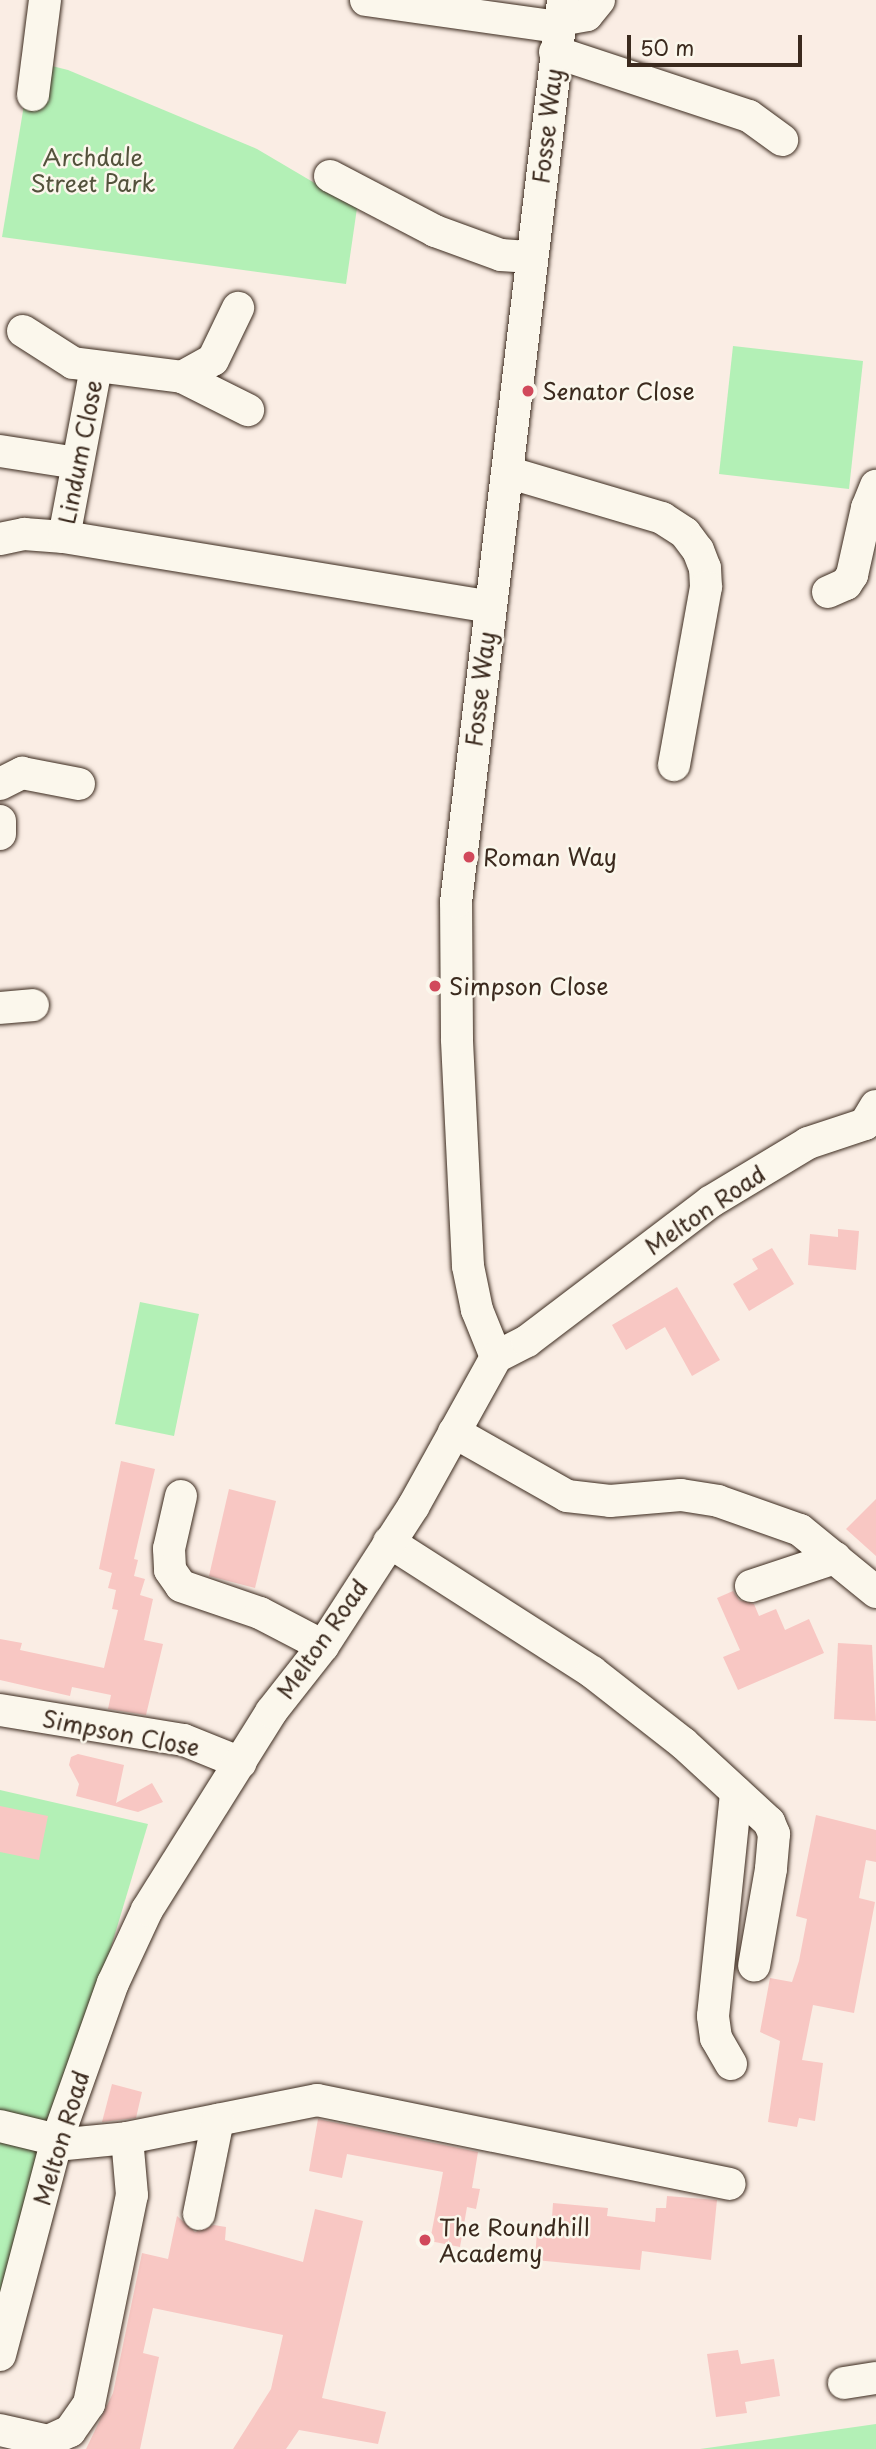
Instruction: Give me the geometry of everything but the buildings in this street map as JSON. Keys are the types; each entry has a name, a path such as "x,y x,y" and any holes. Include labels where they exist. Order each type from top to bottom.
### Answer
{"street":[{"path":"33,95 45,0"},
{"path":"366,0 559,25 749,116 782,140"},
{"path":"559,25 587,15 598,0"},
{"name":"Fosse Way","path":"496,1357 477,1310 468,1266 457,1039 456,902 559,25"},
{"path":"330,176 435,231 501,255 531,257"},
{"path":"175,377 213,360 238,308"},
{"path":"23,331 85,365"},
{"name":"Lindum Close","path":"64,537 77,463 85,365 175,377 248,410"},
{"path":"0,451 77,463"},
{"path":"507,472 662,518 685,533 698,550 706,587 674,765"},
{"path":"828,592 846,583 852,575 867,508 876,486"},
{"path":"0,539 24,534 64,537 490,607"},
{"path":"4,780 22,773 79,784"},
{"path":"0,822 0,834"},
{"path":"0,1008 33,1005"},
{"name":"Melton Road","path":"1,2344 56,2142 113,1983 147,1910 271,1712 323,1646 389,1542 496,1357 527,1341 710,1202 808,1143 872,1122"},
{"path":"454,1432 567,1496 610,1501 681,1494 718,1501 800,1530 876,1592"},
{"path":"181,1496 169,1549 170,1570 181,1586 260,1613 323,1646"},
{"path":"389,1542 592,1672 683,1743 769,1822 774,1834 754,1966"},
{"path":"751,1587 835,1558"},
{"name":"Simpson Close","path":"0,1710 172,1738 241,1763"},
{"path":"731,2064 716,2038 713,2016 736,1792"},
{"path":"0,2126 56,2142 127,2138 317,2100 730,2184"},
{"path":"198,2214 218,2120"},
{"path":"0,2430 54,2445 70,2431 89,2404 132,2195 127,2138"},
{"path":"844,2383 876,2378"}],"green space":[{"name":"Archdale Street Park","path":"31,63 68,70 257,149 357,208 346,284 2,237"},
{"path":"733,346 863,361 849,489 719,474"},
{"path":"140,1302 199,1314 174,1436 115,1424"},
{"path":"0,1790 148,1824 0,2317"},
{"path":"876,2424 876,2449 700,2449"}],"place":[{"name":"Senator Close","path":"528,391"},
{"name":"Roman Way","path":"469,857"},
{"name":"Simpson Close","path":"435,986"},
{"name":"The Roundhill Academy","path":"425,2240"}]}
